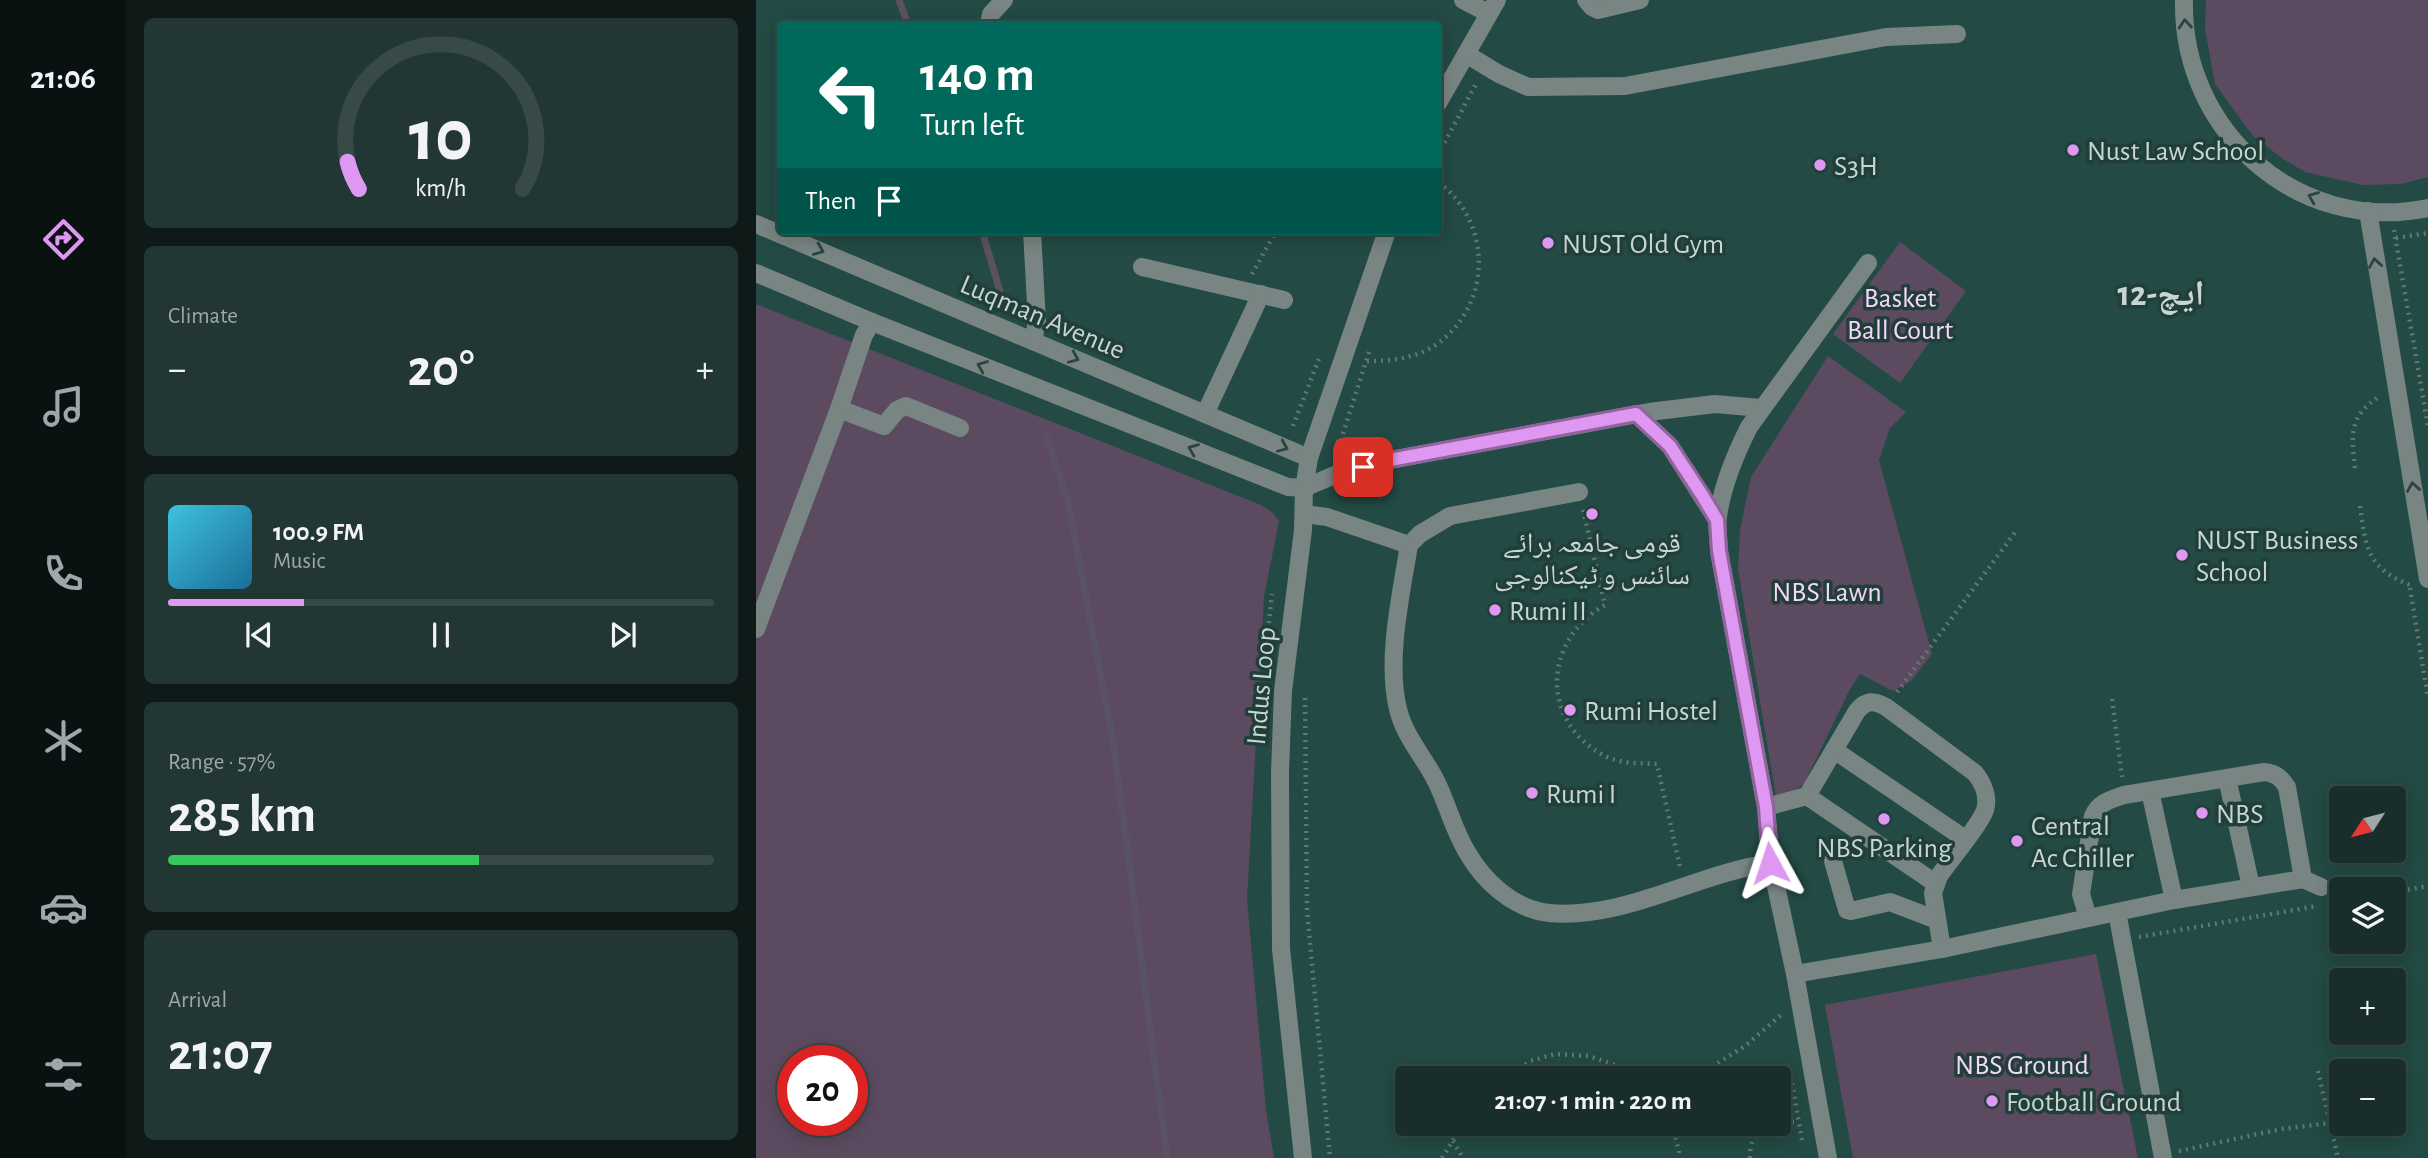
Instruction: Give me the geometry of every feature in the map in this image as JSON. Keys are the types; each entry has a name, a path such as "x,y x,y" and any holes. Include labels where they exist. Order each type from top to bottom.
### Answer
{"street":[{"path":"990,21 991,15 1004,0"},
{"path":"1442,96 1492,7 1463,0"},
{"path":"1586,0 1598,10 1640,0"},
{"path":"2184,0 2184,27 2192,67 2208,105 2232,139 2261,168 2295,190 2334,205 2390,212 2428,208"},
{"path":"1466,54 1528,88 1625,86 1886,37 1957,34"},
{"path":"2368,211 2397,391 2423,581"},
{"name":"Luqman Avenue","path":"756,224 777,233"},
{"name":"Luqman Avenue","path":"782,235 1310,458"},
{"path":"1032,235 1037,322 1033,341"},
{"name":"Indus Loop","path":"1303,1158 1281,949 1280,773 1283,691 1304,514 1304,488 1310,458 1386,235"},
{"path":"1828,1158 1795,974 1770,863 1766,807 1719,551 1717,520 1737,451 1761,408 1868,263"},
{"path":"1142,267 1284,300"},
{"path":"756,273 872,322 1288,486 1304,488 1337,474 1390,460 1636,414 1715,404 1761,408"},
{"path":"1205,414 1252,292"},
{"path":"756,629 864,335 872,322"},
{"path":"839,409 884,426 897,410 906,406 960,428"},
{"path":"1636,414 1670,446 1717,520"},
{"path":"1578,492 1450,516 1419,534 1409,545 1394,664 1398,708 1410,738 1422,753 1438,786 1466,852 1485,877 1504,894 1534,910 1551,913 1616,908 1684,885 1770,863"},
{"path":"1304,514 1327,517 1409,545"},
{"path":"1766,807 1807,796 1862,705 1877,702 1975,773 1984,788 1985,807 1935,883 1933,893 1942,949"},
{"path":"1834,750 1965,839"},
{"path":"2088,918 2081,894 2093,816 2096,808 2106,801 2124,795 2273,772 2283,780 2287,788 2303,879"},
{"path":"2227,778 2251,887"},
{"path":"2150,791 2174,900"},
{"path":"1807,796 1935,883"},
{"path":"1833,861 1847,910 1890,902 1937,920"},
{"path":"1795,974 1942,949 2174,900 2251,887 2303,879 2321,887"},
{"path":"2117,912 2168,1155"}],"path":[{"path":"1367,361 1401,359 1433,347 1458,323 1475,294 1480,271 1479,248 1473,226 1462,205 1442,186"},
{"path":"2390,212 2428,426"},
{"path":"2396,238 2428,233"},
{"path":"1252,292 1274,235"},
{"path":"2355,468 2352,428 2362,411 2378,397 2397,391"},
{"path":"1578,492 1605,605 1591,613 1574,629 1562,650 1557,687 1560,705 1569,724 1584,743 1606,757 1625,762 1657,764 1684,885"},
{"path":"2360,506 2365,545 2373,559 2384,571 2409,585 2423,581"},
{"path":"1886,707 2016,531"},
{"path":"1267,635 1275,583"},
{"path":"2112,699 2124,795"},
{"path":"2406,890 2428,886"},
{"path":"2134,937 2322,906"},
{"path":"1712,1066 1763,1032 1780,1017 1798,994"},
{"path":"1523,1066 1530,1060 1555,1054 1588,1056 1618,1066"},
{"path":"2318,1071 2329,1118"},
{"path":"1791,1122 1798,1122"},
{"path":"2168,1155 2282,1129 2329,1122"},
{"path":"1442,1158 1456,1136"},
{"path":"1675,1136 1679,1158"},
{"path":"1750,1158 1754,1136"},
{"path":"2333,1136 2338,1158"},
{"path":"1453,1140 1463,1158"}],"shaded area":[{"name":"قومی جامعہ برائے سائنس و ٹیکنالوجی","path":"756,0 2428,0 2428,1158 756,1158"}],"green space":[{"path":"2206,0 2428,0 2428,177 2401,184 2363,185 2305,172 2253,136 2215,84 2205,29"},
{"name":"Basket Ball Court","path":"1900,242 1966,291 1900,383 1833,334"},
{"path":"756,304 1261,505 1279,521 1264,597 1247,899 1266,1110 1274,1158 756,1158"},
{"name":"NBS Lawn","path":"1828,356 1906,412 1890,428 1879,460 1932,654 1911,681 1893,691 1860,674 1804,784 1777,803 1738,569 1740,530 1751,477"},
{"name":"NBS Ground","path":"2096,954 2138,1158 1853,1158 1825,1005"}],"waterway":[{"path":"899,0 907,21"},
{"path":"983,235 1000,291"},
{"path":"1046,436 1068,502 1114,746 1167,1158"}],"place":[{"name":"Nust Law School","path":"2073,150"},
{"name":"S3H","path":"1820,165"},
{"name":"NUST Old Gym","path":"1548,243"},
{"name":"قومی جامعہ برائے سائنس و ٹیکنالوجی","path":"1592,514"},
{"name":"NUST Business School","path":"2182,555"},
{"name":"Rumi II","path":"1495,610"},
{"name":"Rumi Hostel","path":"1570,710"},
{"name":"Rumi I","path":"1532,793"},
{"name":"NBS","path":"2202,813"},
{"name":"NBS Parking","path":"1884,819"},
{"name":"Central Ac Chiller","path":"2017,841"},
{"name":"Football Ground","path":"1992,1101"}],"district":[{"name":"ایچ-12","path":"2161,293"}],"route":[{"path":"1363,467 1636,414 1652,427 1670,446 1717,520 1719,551 1766,807 1770,863"}]}
